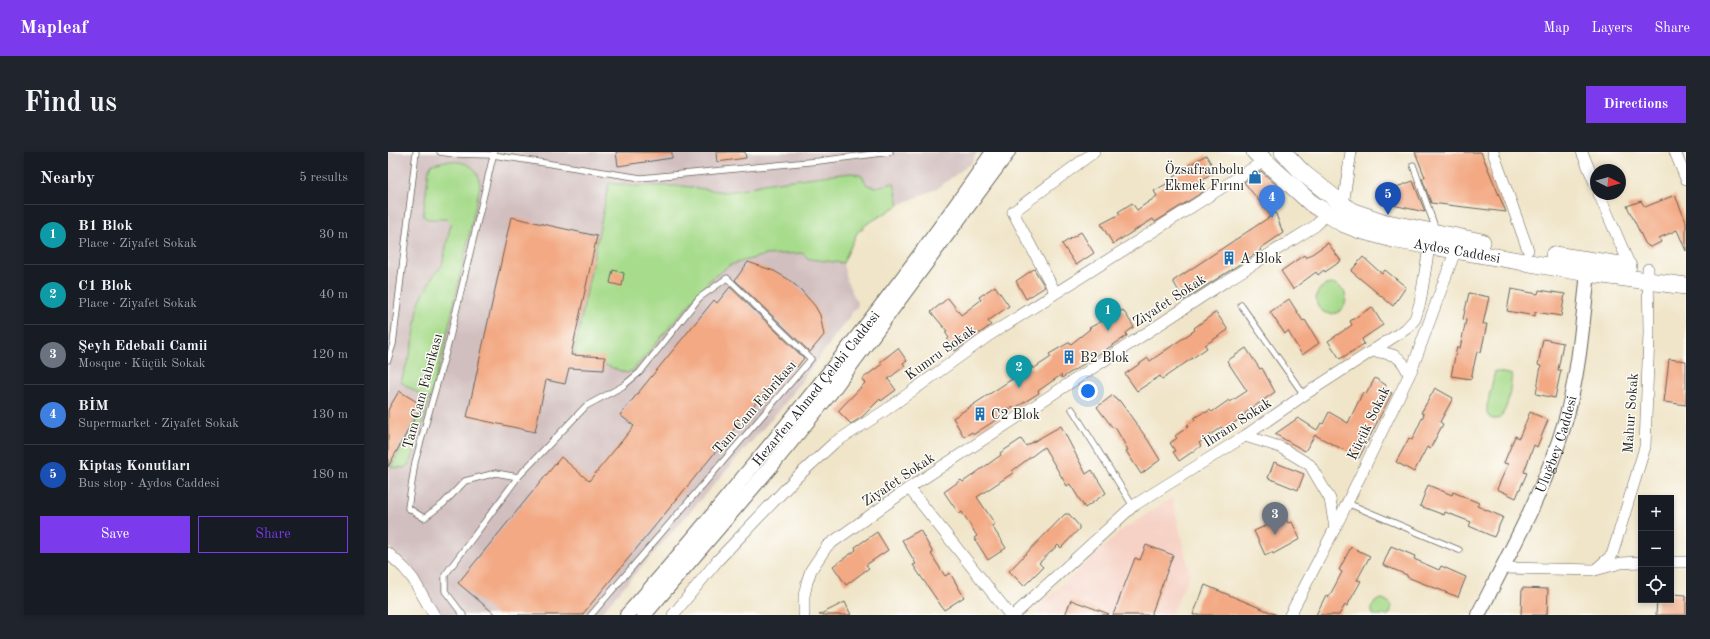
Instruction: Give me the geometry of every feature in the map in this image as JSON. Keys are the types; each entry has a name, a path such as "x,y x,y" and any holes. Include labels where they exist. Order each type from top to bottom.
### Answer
{"main road":[{"name":"Aydos Caddesi","path":"1283,152 1302,173 1343,205 1351,211 1368,218 1455,244 1588,267 1648,274 1686,274"},
{"name":"Aydos Caddesi","path":"1259,156 1311,203 1342,223 1379,236 1433,237"},
{"name":"Aydos Caddesi","path":"1455,244 1528,250 1588,267 1630,266 1648,274 1686,286"}],"street":[{"name":"Hezarfen Ahmed Çelebi Caddesi","path":"627,615 712,516 828,375 927,246 993,152"},
{"name":"Hezarfen Ahmed Çelebi Caddesi","path":"644,615 772,465 828,396 1008,152"},
{"path":"1055,292 1013,212 1094,152"},
{"path":"1343,205 1351,152"},
{"path":"1493,152 1528,250"},
{"path":"1582,152 1590,171"},
{"path":"1675,152 1686,178"},
{"name":"Kumru Sokak","path":"674,615 724,554 796,478 834,443 883,412 988,336 1259,156"},
{"path":"1602,200 1630,266"},
{"name":"Ziyafet Sokak","path":"804,615 804,596 811,570 827,546 909,488 1226,281 1315,226 1326,214"},
{"name":"İhram Sokak","path":"1014,615 1133,506 1246,436 1304,395 1406,329 1415,319 1420,302 1433,237"},
{"name":"Küçük Sokak","path":"1290,615 1336,528 1409,375 1434,311 1455,244"},
{"name":"Uluğbey Caddesi","path":"1478,615 1543,483 1565,421 1579,356 1588,267"},
{"name":"Mahur Sokak","path":"1595,570 1612,555 1645,447 1649,333 1648,274"},
{"path":"1373,351 1394,354 1402,360 1409,375"},
{"path":"1246,436 1280,446 1310,465 1330,499 1336,528"},
{"path":"909,488 1010,615"},
{"path":"388,553 413,579 434,615"},
{"path":"1502,568 1595,570 1621,563 1638,562"},
{"path":"1674,562 1686,562"}],"lane":[{"path":"388,360 393,344 416,152"},
{"path":"440,152 494,154 641,178 890,152"},
{"name":"Tam Cam Fabrikası","path":"494,154 449,341 415,462 408,508 424,518 443,504 465,481 496,473 518,477"},
{"path":"1413,164 1433,237"},
{"name":"Tam Cam Fabrikası","path":"463,615 445,590 445,575 518,477 586,406 623,386 640,372 699,298 726,278 811,359 591,615"},
{"path":"1241,306 1304,395"},
{"path":"1072,409 1133,506"},
{"path":"1347,503 1459,550"}],"shaded area":[{"path":"388,152 977,152 971,163 938,188 899,205 867,224 857,233 843,263 847,281 858,305 783,406 599,615 439,615 409,563 388,547"},
{"path":"1172,498 1190,574 1171,615 1039,615 1039,610 1042,603 1121,531"}],"green space":[{"path":"446,161 459,162 470,166 477,173 480,186 443,353 411,462 404,468 391,467 427,399 401,382 413,343 419,302 434,274 442,266 451,223 447,219 428,219 423,216 429,169 432,164"},
{"path":"852,173 862,176 867,185 876,187 894,183 899,205 867,224 857,233 843,263 809,259 802,253 765,255 730,265 710,280 633,370 627,373 574,354 609,183 631,186 683,186 724,192 741,190 763,184"},
{"path":"1331,284 1337,285 1345,293 1345,305 1337,313 1331,314 1325,313 1317,305 1316,299 1317,293 1325,285"},
{"path":"1495,371 1512,375 1507,404 1501,416 1496,419 1490,418 1487,413 1487,406"},
{"path":"1382,599 1387,601 1391,607 1389,615 1373,615 1372,607 1374,603"}],"building":[{"path":"616,152 672,152 672,158 618,166"},
{"path":"716,152 745,152 746,158 717,162"},
{"path":"1415,152 1481,152 1506,212 1431,203 1422,178 1425,177"},
{"path":"1206,155 1216,172 1197,183 1203,192 1155,222 1153,219 1113,244 1101,224 1120,214 1118,212 1132,203 1137,210 1157,196 1154,191 1175,179 1173,177"},
{"name":"A Blok","path":"1261,171 1284,192 1271,201 1283,233 1261,248 1260,251 1184,300 1173,281 1271,216 1244,182"},
{"path":"1413,181 1425,212 1388,204 1383,192"},
{"path":"1675,195 1686,222 1686,251 1677,230 1659,238 1661,242 1651,247 1648,246 1645,243 1627,206 1641,201 1645,207"},
{"path":"511,217 597,236 571,355 605,357 604,370 569,368 565,384 546,380 535,432 467,417"},
{"path":"1081,232 1094,253 1076,265 1062,244"},
{"path":"1328,243 1341,261 1325,272 1324,270 1318,275 1316,272 1293,289 1281,271 1304,255 1306,258"},
{"path":"1363,257 1382,274 1385,270 1406,287 1393,306 1351,271"},
{"path":"748,262 774,271 788,279 801,290 815,306 820,315 824,335 810,352 735,280"},
{"path":"1034,269 1045,287 1026,299 1016,281"},
{"path":"613,270 624,273 622,286 610,283"},
{"path":"995,286 1009,306 988,321 991,325 955,351 947,340 949,338 945,332 947,331 931,312 948,298 961,315 981,300 979,297"},
{"path":"730,287 804,358 797,367 790,361 582,615 496,615 458,583 561,457 589,481 634,426 620,415 714,300 717,303"},
{"path":"1511,289 1538,294 1539,290 1565,294 1561,316 1535,312 1535,316 1507,311"},
{"path":"1469,293 1489,297 1483,324 1487,324 1481,352 1477,351 1471,379 1451,376 1457,347 1460,348 1466,320 1463,319"},
{"path":"1289,299 1303,321 1305,320 1319,343 1302,355 1288,331 1285,334 1270,312"},
{"path":"1372,307 1383,325 1362,339 1364,344 1340,359 1328,341 1352,325 1350,321"},
{"path":"1123,310 1134,327 1126,333 1127,336 1062,378 1061,375 1038,391 1039,393 1015,408 1013,407 998,416 999,418 974,434 972,432 964,437 953,418 1032,366 1033,369 1051,357 1049,354 1070,342 1071,344 1090,329 1089,328"},
{"path":"1216,312 1228,330 1205,345 1207,348 1162,379 1160,376 1137,391 1125,374 1148,358 1150,361 1195,330 1194,328"},
{"path":"1543,339 1563,343 1558,370 1561,370 1555,398 1536,394 1541,366 1538,365"},
{"path":"898,348 907,361 903,363 905,366 888,379 896,390 881,401 880,399 862,417 851,424 838,411 865,383 862,379 882,364 880,362"},
{"path":"1246,348 1260,369 1262,368 1275,392 1245,413 1246,415 1223,430 1221,427 1199,443 1201,446 1179,461 1173,452 1175,451 1170,443 1177,438 1175,436 1188,427 1187,425 1195,420 1194,418 1210,410 1212,412 1229,400 1230,402 1247,391 1227,361"},
{"path":"1669,359 1686,361 1686,405 1664,402"},
{"path":"1375,378 1386,385 1384,389 1392,393 1359,458 1315,435 1305,451 1275,434 1298,418 1317,430 1321,423 1323,424 1329,412 1348,423 1363,392 1366,394"},
{"path":"1435,388 1453,398 1440,422 1443,424 1430,449 1427,447 1414,472 1396,462 1409,438 1412,440 1424,414 1421,413"},
{"path":"399,391 422,405 388,467 388,410"},
{"path":"1113,395 1117,401 1119,400 1148,440 1160,460 1141,474 1126,451 1128,450 1115,427 1113,428 1097,407"},
{"path":"1530,412 1548,420 1537,447 1534,445 1524,472 1527,473 1516,498 1497,489 1508,464 1504,463 1515,436 1519,438"},
{"path":"1061,426 1086,474 1092,470 1106,493 1085,508 1070,484 1067,486 1044,447 1012,471 1013,473 977,497 995,524 992,526 1006,548 988,560 974,538 977,536 962,512 959,514 944,492 961,480 963,482 1001,455 1000,453 1021,439 1026,446"},
{"path":"1274,462 1304,474 1298,490 1268,478"},
{"path":"1428,485 1452,495 1453,492 1479,503 1477,506 1503,517 1494,537 1469,526 1471,522 1445,512 1444,515 1420,506"},
{"path":"1065,514 1069,514 1079,526 1079,529 1061,548 1058,545 1039,563 1043,567 1024,586 1009,571"},
{"path":"1285,517 1288,523 1292,522 1300,539 1273,554 1272,552 1265,555 1254,531"},
{"path":"920,530 933,553 931,554 945,576 950,573 964,597 944,610 913,565 916,564 902,540"},
{"path":"877,532 888,550 866,565 869,568 846,585 833,566 856,550 855,547"},
{"path":"1146,545 1173,555 1151,615 1113,615 1135,558 1140,560"},
{"path":"1391,546 1415,556 1414,559 1439,570 1441,566 1466,577 1458,597 1407,577 1407,575 1383,565"},
{"path":"1351,547 1370,556 1357,580 1361,581 1347,606 1345,605 1339,615 1316,615 1326,595 1329,597 1342,572 1339,570"},
{"path":"1205,585 1277,615 1193,615"},
{"path":"1522,588 1548,589 1547,615 1521,615"},
{"path":"1674,594 1686,595 1686,615 1656,615 1657,603 1674,603"},
{"path":"1071,600 1109,614 1065,615"},
{"path":"845,602 851,615 819,615"}],"place":[{"name":"Özsafranbolu Ekmek Fırını","path":"1255,177"},
{"name":"Kiptaş Konutları","path":"1388,215"},
{"name":"BİM","path":"1272,218"},
{"name":"A Blok","path":"1229,258"},
{"name":"B1 Blok","path":"1108,331"},
{"name":"B2 Blok","path":"1069,357"},
{"name":"C1 Blok","path":"1019,388"},
{"name":"C2 Blok","path":"980,414"},
{"name":"Şeyh Edebali Camii","path":"1275,535"}]}
